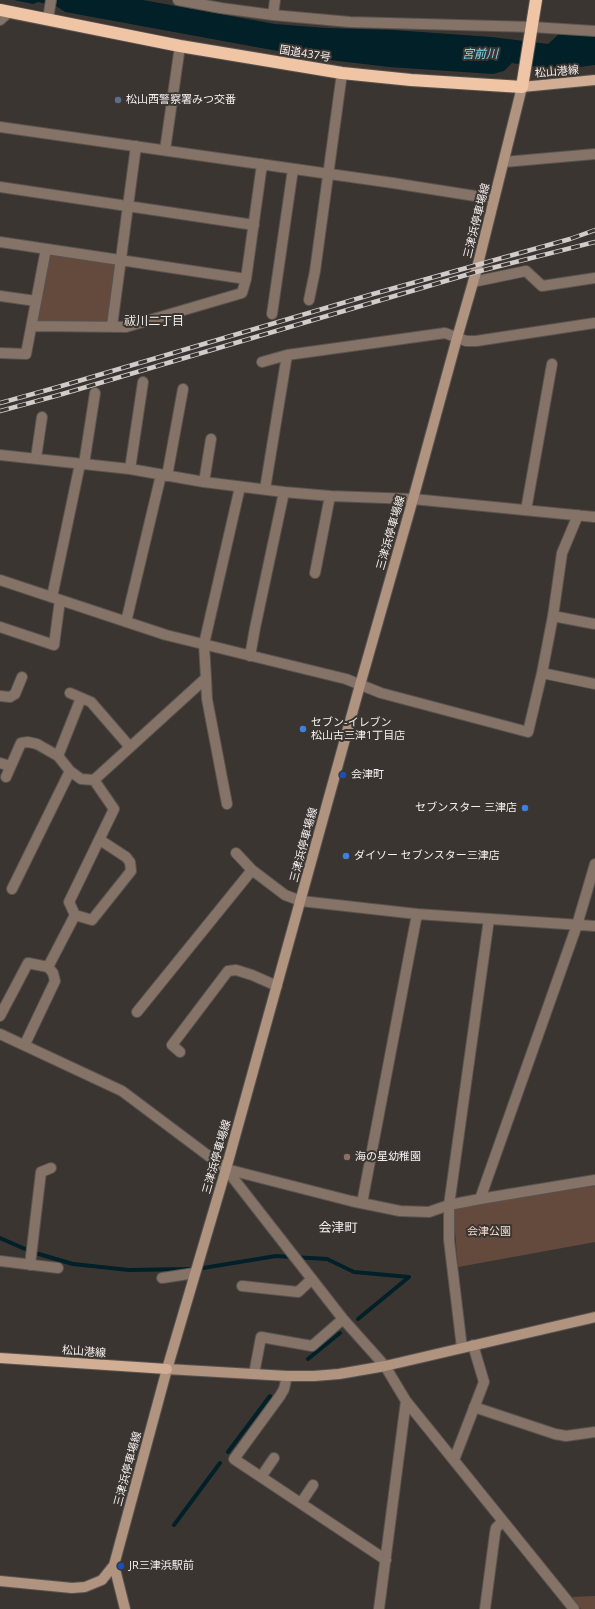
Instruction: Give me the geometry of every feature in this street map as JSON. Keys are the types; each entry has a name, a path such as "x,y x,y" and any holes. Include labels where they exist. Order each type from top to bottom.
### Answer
{"highway":[{"path":"523,82 536,0"},
{"name":"国道437号","path":"5,11 50,10 180,46 342,73 411,80 523,82"}],"main road":[{"name":"松山港線","path":"523,82 595,80"},
{"name":"三津浜停車場線","path":"125,1609 114,1565 167,1369 226,1169 473,282 523,82"},
{"path":"167,1369 287,1376 339,1374 385,1366 595,1318"},
{"name":"松山港線","path":"0,1358 167,1369"},
{"path":"0,1581 72,1588 85,1587 102,1580 114,1565"}],"street":[{"path":"178,0 273,15 350,22 595,31"},
{"path":"273,15 275,0"},
{"path":"0,20 5,11"},
{"path":"166,150 180,46"},
{"path":"309,300 315,271 342,73"},
{"path":"0,128 166,150 494,199"},
{"path":"112,326 136,146"},
{"path":"504,162 595,154"},
{"path":"32,326 126,327 237,296 242,293 246,279 262,164"},
{"path":"272,314 293,169"},
{"path":"0,187 254,225"},
{"path":"0,242 246,279"},
{"path":"0,353 26,354 46,249"},
{"path":"473,282 526,271 542,286 595,278"},
{"path":"0,296 36,301"},
{"path":"262,362 287,355 446,333 466,341 476,342 595,324"},
{"path":"265,489 287,355"},
{"path":"526,510 552,364"},
{"path":"130,470 143,382"},
{"path":"126,622 164,475 184,389"},
{"path":"0,627 54,645 56,598 95,393"},
{"path":"36,458 42,416"},
{"path":"204,482 211,439"},
{"path":"0,455 130,470 204,482 284,492 330,496 413,498 595,517"},
{"path":"227,804 207,699 204,644 240,487"},
{"path":"250,656 284,492"},
{"path":"316,573 330,496"},
{"path":"0,580 166,635 346,679 381,693 528,732 542,673 553,616 562,553 578,516"},
{"path":"553,616 595,624"},
{"path":"542,673 595,684"},
{"path":"0,696 10,697 16,694 22,677"},
{"path":"6,777 21,743 28,742 37,744 58,756 70,771 81,779 94,780 206,678"},
{"path":"70,693 91,702 130,747"},
{"path":"58,756 81,698"},
{"path":"0,763 10,766"},
{"path":"12,889 70,771"},
{"path":"94,780 114,809 69,902 75,915 92,920 130,871 130,862 126,857 100,840"},
{"path":"236,853 252,870 288,897 301,901 417,914 595,926"},
{"path":"480,1199 577,925 595,864"},
{"path":"137,1012 252,870"},
{"path":"362,1203 417,914"},
{"path":"48,967 75,915"},
{"path":"462,1348 449,1240 449,1205 489,919"},
{"path":"0,1016 28,963 48,967 53,973 55,981 25,1044"},
{"path":"180,1052 172,1045 228,971 236,970 277,986"},
{"path":"1,1036 25,1044 122,1091 226,1169 343,1319 385,1366 406,1401 574,1609"},
{"path":"30,1265 41,1172 51,1168"},
{"path":"226,1169 362,1203 400,1211 429,1212 449,1205 480,1199 595,1180"},
{"path":"0,1261 58,1268"},
{"path":"162,1278 196,1273"},
{"path":"242,1286 298,1292 312,1279"},
{"path":"254,1374 261,1337 312,1346 343,1319"},
{"path":"454,1460 484,1382 473,1345"},
{"path":"287,1376 284,1389 280,1396 234,1459 386,1560"},
{"path":"379,1609 406,1401"},
{"path":"474,1408 555,1434 566,1436 595,1432"},
{"path":"262,1477 274,1458"},
{"path":"301,1503 313,1485"},
{"path":"485,1609 496,1528 503,1520"}],"green space":[{"path":"49,252 118,263 110,323 36,322"},
{"name":"会津公園","path":"595,1186 595,1242 458,1267 453,1208"},
{"path":"595,1596 595,1609 581,1609 572,1597"}],"water":[{"name":"宮前川","path":"14,0 143,0 275,24 492,37 548,44 559,34 595,35 595,65 542,72 536,67 512,63 504,71 493,74 389,67 321,59 65,12 56,6 38,2 33,4"}],"waterway":[{"path":"0,1238 32,1252 73,1264 129,1270 191,1269"},
{"path":"197,1269 276,1256 327,1259 354,1272 409,1277"},
{"path":"358,1319 409,1277"},
{"path":"308,1359 340,1333"},
{"path":"228,1452 270,1396"},
{"path":"174,1525 220,1463"}],"railway":[{"path":"0,403 373,294 570,239 595,230"},
{"path":"0,411 476,272 595,242"}],"place":[{"name":"松山西警察署みつ交番","path":"118,100"},
{"name":"セブン-イレブン 松山古三津1丁目店","path":"303,729"},
{"name":"会津町","path":"343,775"},
{"name":"セブンスター 三津店","path":"525,808"},
{"name":"ダイソー セブンスター三津店","path":"346,856"},
{"name":"海の星幼稚園","path":"347,1157"},
{"name":"JR三津浜駅前","path":"121,1566"}],"district":[{"name":"祓川二丁目","path":"154,322"},
{"name":"会津町","path":"338,1228"}]}
